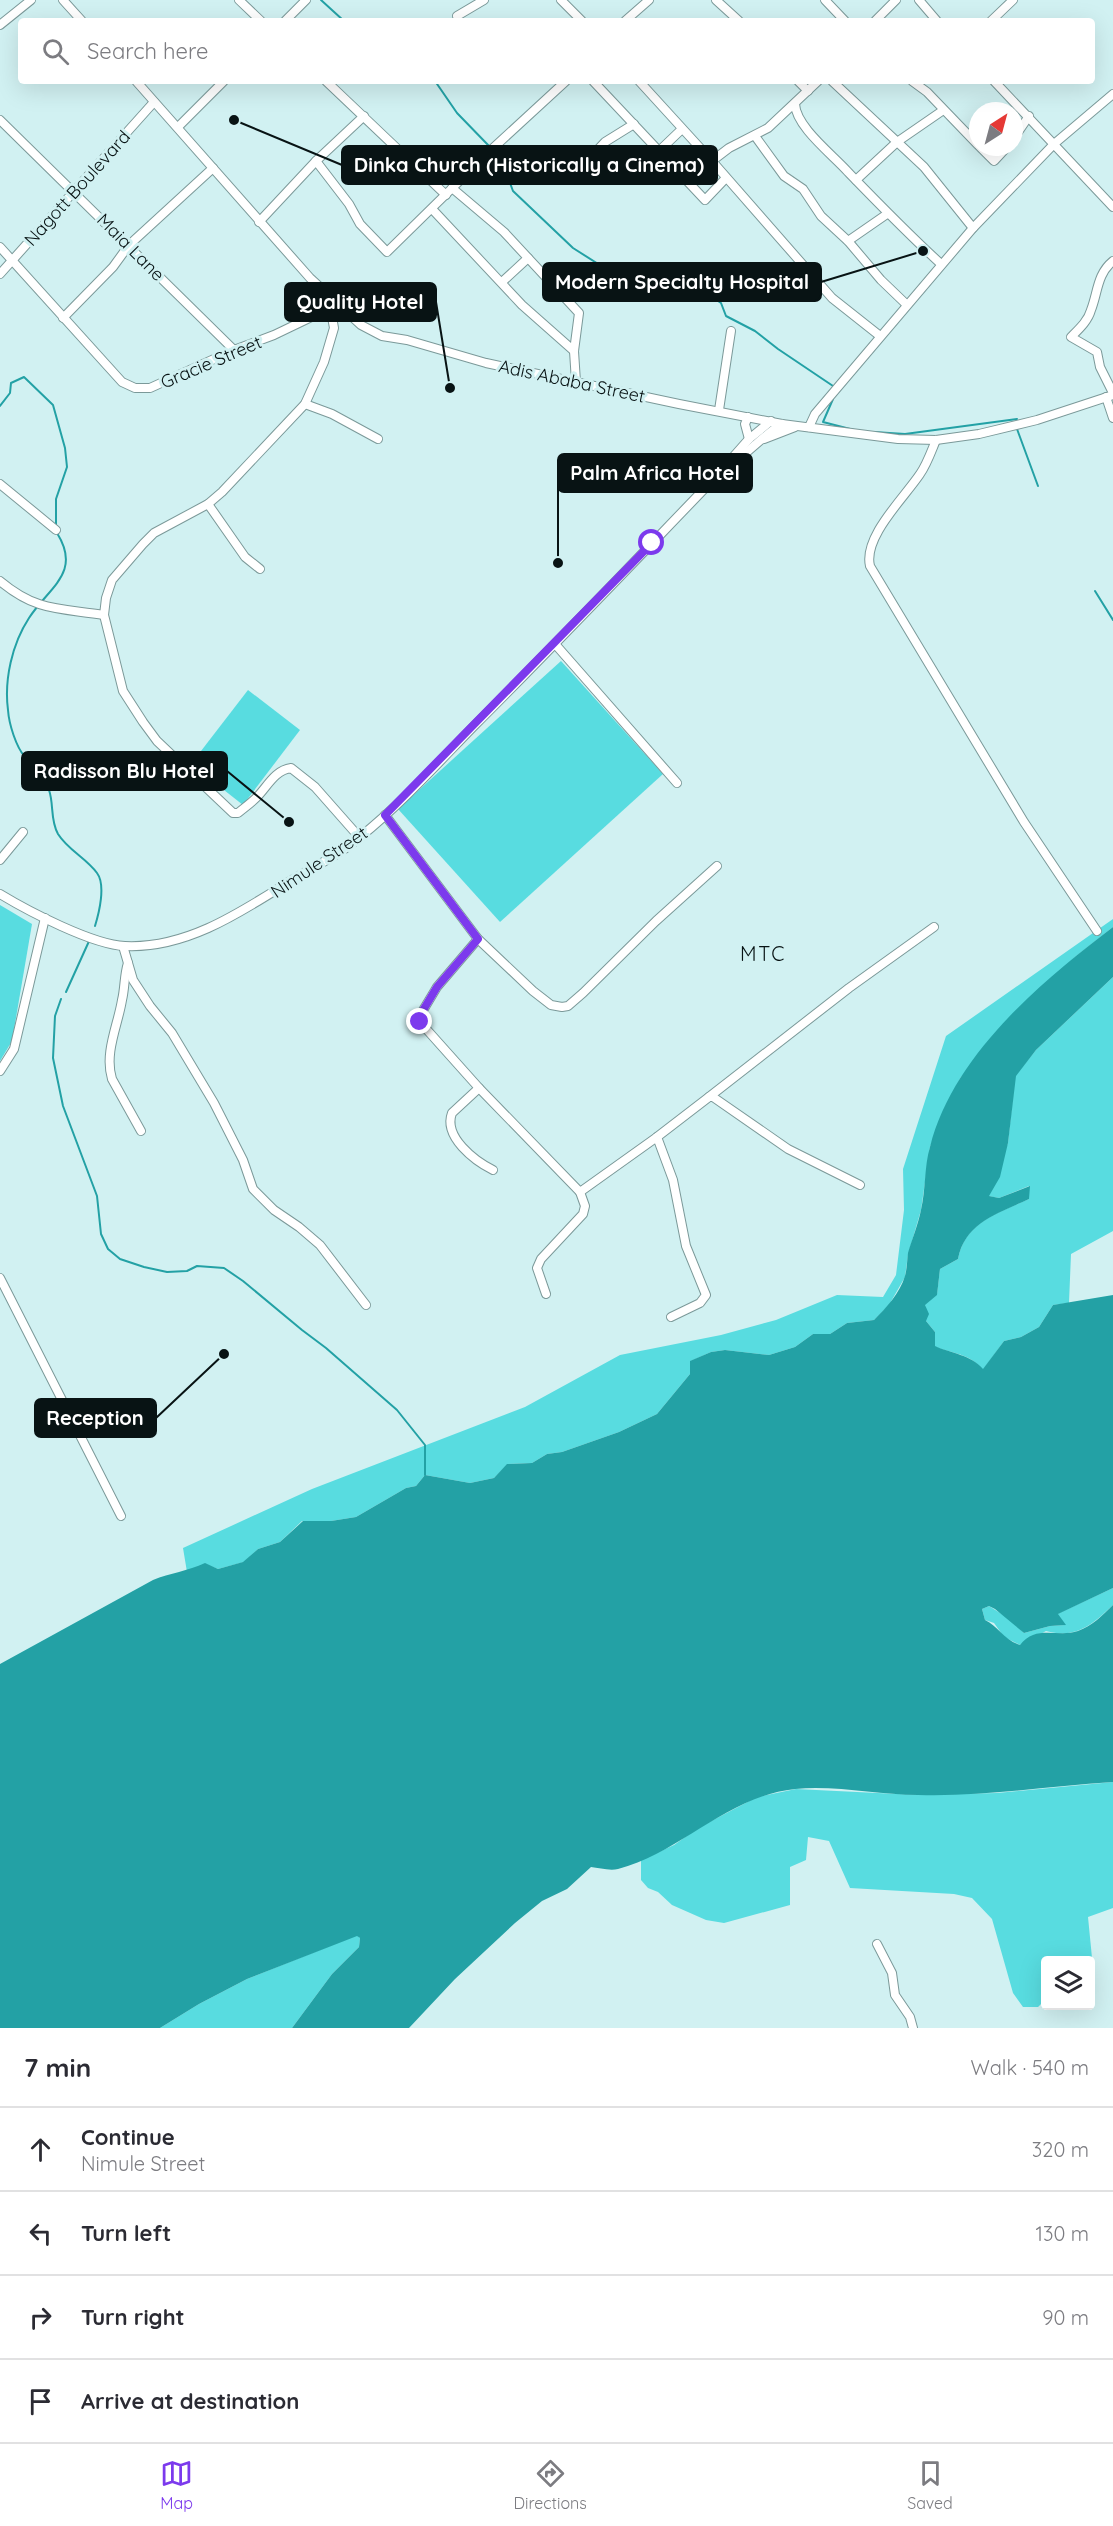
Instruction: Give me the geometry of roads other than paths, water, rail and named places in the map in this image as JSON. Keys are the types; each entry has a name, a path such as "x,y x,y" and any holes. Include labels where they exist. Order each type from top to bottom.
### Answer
{"street":[{"path":"0,25 31,0"},
{"path":"63,0 78,18"},
{"path":"239,0 258,18"},
{"path":"288,18 306,0"},
{"path":"457,16 484,0"},
{"path":"561,0 579,18"},
{"path":"628,18 649,0"},
{"path":"717,0 736,18"},
{"path":"825,0 842,18"},
{"path":"878,18 896,0"},
{"path":"919,0 935,18"},
{"path":"994,18 1013,0"},
{"name":"Adis Ababa Street","path":"139,84 310,278 361,325 382,336 406,340 486,363 782,424 898,440 936,440 1007,428 1111,395"},
{"path":"178,128 221,84"},
{"path":"329,84 446,195"},
{"path":"316,161 349,204 360,224 387,252 563,84"},
{"path":"596,84 705,200 725,179"},
{"path":"642,84 832,298 880,336"},
{"path":"801,84 808,91"},
{"path":"712,161 729,148 768,128 815,84"},
{"path":"835,84 932,176 973,228"},
{"path":"916,84 927,92 942,111 969,137"},
{"path":"997,84 1113,207"},
{"path":"809,427 815,414 940,264 1054,144 1113,94"},
{"name":"Nagott Boulevard","path":"0,274 154,102"},
{"path":"795,104 795,111 802,122 887,214 940,264"},
{"path":"856,180 897,142 942,111"},
{"path":"260,222 316,161 364,116"},
{"path":"1023,125 1029,116"},
{"name":"Maia Lane","path":"0,120 75,191 234,350"},
{"path":"588,160 605,142 634,124"},
{"path":"660,150 682,129"},
{"path":"755,136 784,176 803,189 821,216 848,240 881,280 906,304"},
{"path":"988,156 994,162 999,156"},
{"path":"63,318 113,267 129,245 213,168"},
{"path":"452,188 504,232 580,315 574,351 576,382"},
{"path":"433,210 522,305 574,351"},
{"path":"848,240 887,214"},
{"name":"Gracie Street","path":"0,247 122,382 135,388 154,387 234,350 274,335 337,303"},
{"path":"502,282 528,258"},
{"path":"1113,261 1101,275 1086,321 1071,337 1097,352 1111,395 1113,418"},
{"path":"324,311 332,316 334,328 324,362 304,404 252,462 208,504 154,533 143,544 112,580 105,598 104,615 123,691 143,722 157,741 232,813 238,813 257,797 272,779 291,768 315,787 360,838"},
{"path":"719,410 732,331"},
{"path":"304,404 332,414 378,439"},
{"path":"748,417 745,424 749,439"},
{"name":"Nimule Street","path":"0,894 45,918 91,937 123,946 159,944 220,923 249,908 360,838 385,815 555,644 749,439 771,421"},
{"name":"Nimule Street","path":"724,468 763,440 771,430 782,424"},
{"path":"763,440 799,426"},
{"path":"936,440 922,470 871,543 868,558 870,566 1024,822 1097,931"},
{"path":"0,484 56,530"},
{"path":"208,504 245,557 260,569"},
{"path":"0,581 15,594 42,607 104,615"},
{"path":"555,644 676,783"},
{"path":"385,815 478,939 551,1005 568,1006 717,866"},
{"path":"0,860 23,832"},
{"path":"0,1071 14,1049 45,918"},
{"path":"580,1192 657,1137 831,1001 934,927"},
{"path":"478,939 437,987 419,1017 420,1022 479,1088 580,1192 585,1206 583,1214 541,1259 537,1268 546,1294"},
{"path":"123,946 133,980 172,1033 214,1103 243,1160 254,1189 274,1210 320,1245 366,1305"},
{"path":"128,961 109,1071 141,1131"},
{"path":"479,1088 452,1113 451,1126 467,1152 481,1164 493,1170"},
{"path":"708,1097 718,1099 788,1149 860,1185"},
{"path":"657,1137 673,1180 686,1246 706,1295 700,1303 671,1317"},
{"path":"0,1278 59,1389 122,1516"},
{"path":"877,1944 892,1972 895,1995 910,2017 913,2028"}],"waterway":[{"path":"321,0 341,18"},
{"path":"437,84 457,113 490,147"},
{"path":"492,152 507,175 513,191 573,248 625,281 677,288 699,296 712,297 721,303 726,316 755,331 836,388"},
{"path":"0,406 10,393 11,383 24,377 53,405 65,448 67,467 56,499 56,527"},
{"path":"833,399 823,422 854,430"},
{"path":"874,432 905,434 1017,419"},
{"path":"1017,429 1038,486"},
{"path":"57,533 64,547 66,559 64,569 60,579 29,618 18,639 8,675 8,710 11,728 19,747 47,785 58,834 93,868 100,878 101,899 95,926"},
{"path":"1095,591 1113,620"},
{"path":"66,992 90,939"},
{"path":"61,999 55,1016 53,1058 63,1106 97,1196 101,1234 108,1249 120,1259 144,1267 167,1272 187,1271 197,1266 224,1268 243,1281 326,1348 397,1410 425,1445 425,1475"}],"place":[{"name":"Dinka Church (Historically a Cinema)","path":"234,120"},
{"name":"Modern Specialty Hospital","path":"923,251"},
{"name":"Quality Hotel","path":"450,388"},
{"name":"Palm Africa Hotel","path":"558,563"},
{"name":"Radisson Blu Hotel","path":"289,822"},
{"name":"Reception","path":"224,1354"}],"district":[{"name":"MTC","path":"763,953"}]}
